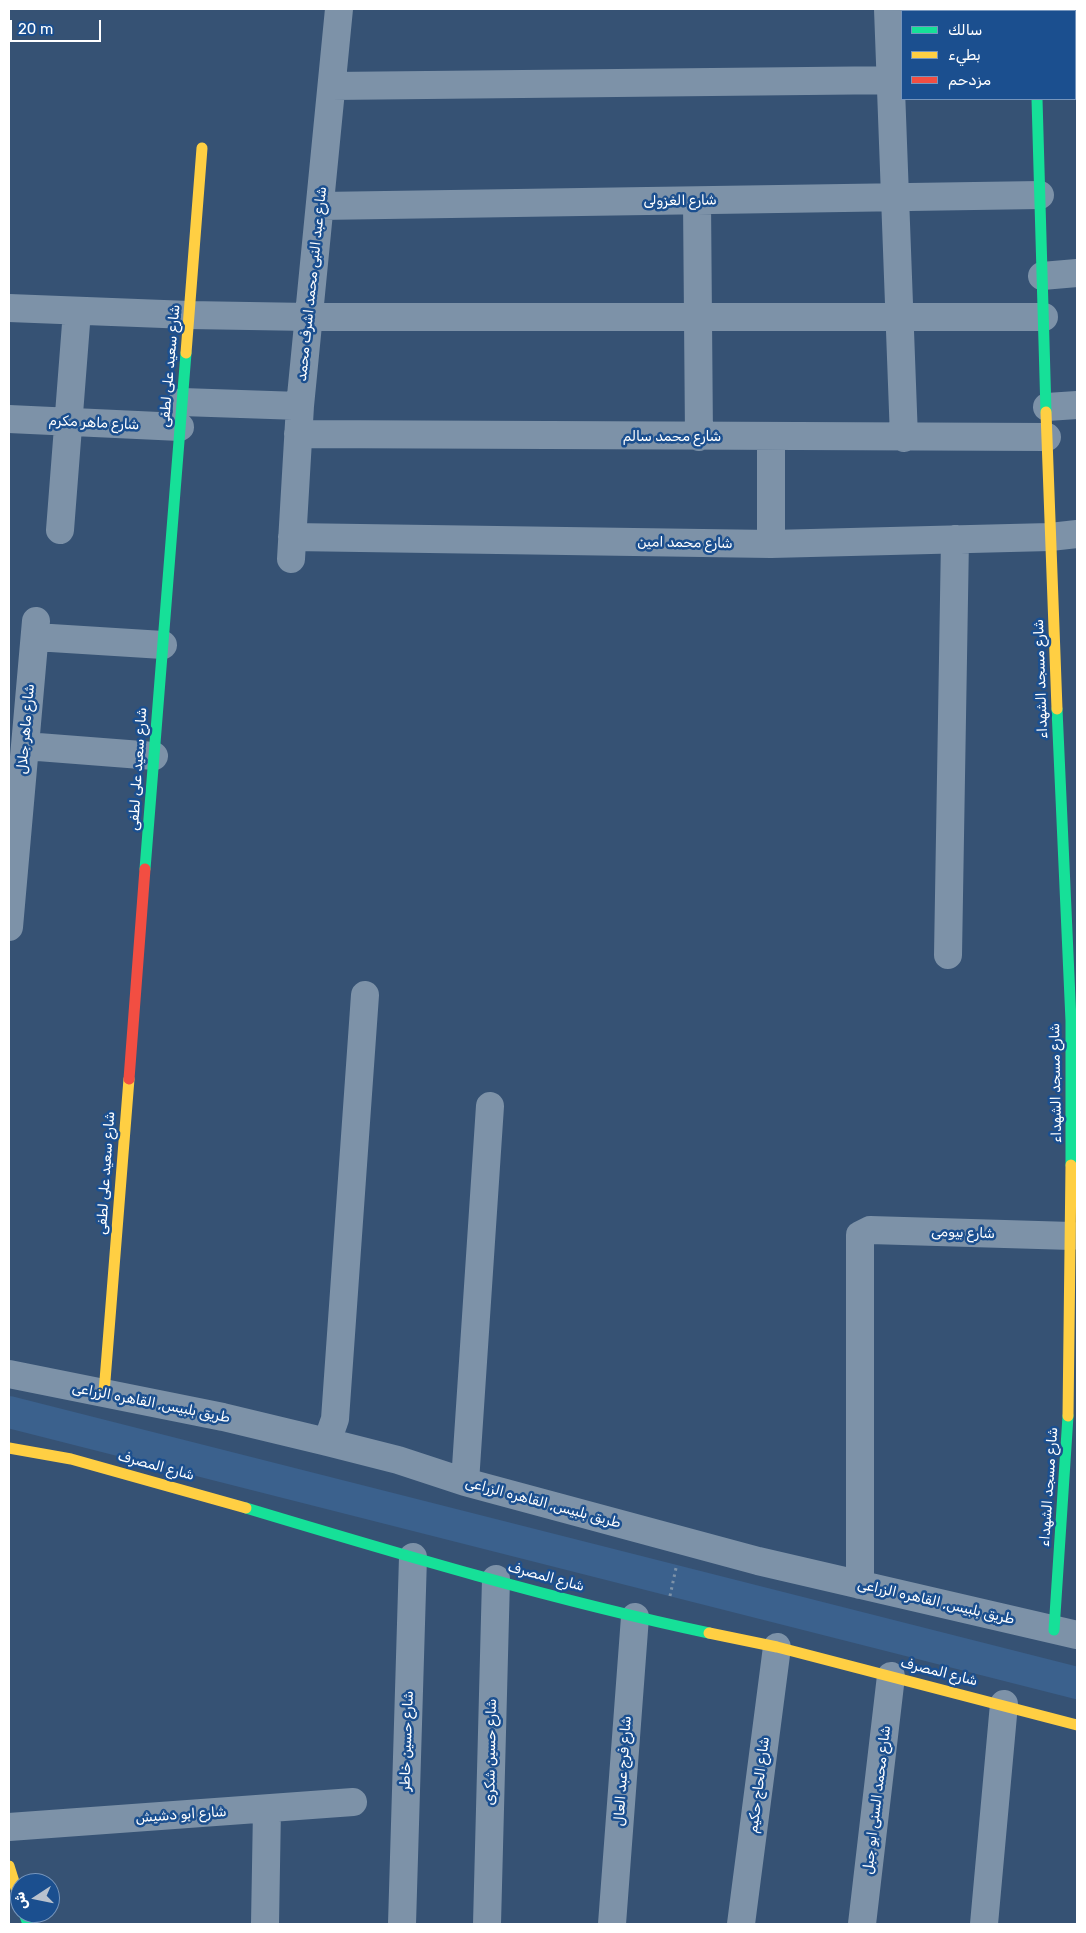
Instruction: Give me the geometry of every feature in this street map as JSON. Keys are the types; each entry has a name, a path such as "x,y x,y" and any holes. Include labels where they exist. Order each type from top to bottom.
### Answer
{"street":[{"name":"شارع عبد النبى محمد اشرف محمد","path":"291,548 300,406 339,9"},
{"path":"888,9 896,80 895,198 904,438"},
{"path":"332,86 896,80"},
{"name":"شارع مسجد الشهداء","path":"1037,100 1050,537 1074,1020 1073,1432 1066,1632"},
{"name":"شارع سعيد على لطفى","path":"104,1393 202,148"},
{"name":"شارع الغزولى","path":"320,206 1040,195"},
{"path":"697,201 699,437"},
{"path":"1042,276 1077,272"},
{"path":"9,308 189,315 309,317 1044,317"},
{"path":"60,530 77,311"},
{"path":"1047,407 1077,405"},
{"name":"شارع ماهر مكرم","path":"9,419 69,422 300,406"},
{"name":"شارع محمد سالم","path":"298,434 1047,438"},
{"path":"771,438 771,544"},
{"name":"شارع محمد امين","path":"291,548 771,544 1050,537 1077,534"},
{"path":"948,956 955,539"},
{"name":"شارع ماهر جلال","path":"9,927 12,864 35,629 163,645"},
{"path":"25,746 154,756"},
{"path":"327,1442 335,1419 365,995"},
{"path":"465,1482 490,1106"},
{"name":"شارع بيومى","path":"860,1585 859,1238 863,1232 870,1230 1072,1236"},
{"name":"طريق بلبيس, القاهره الزراعى","path":"9,1374 223,1417 327,1442 398,1460 465,1482 758,1561 1066,1632"},
{"name":"شارع المصرف","path":"9,1448 71,1459 157,1482 413,1557 635,1617 778,1646 1004,1704 1077,1725"},
{"name":"شارع حسين خاطر","path":"402,1924 413,1557"},
{"name":"شارع حسين شكرى","path":"487,1924 496,1579"},
{"name":"شارع فرج عبد العال","path":"612,1924 635,1617"},
{"name":"شارع الحاج حكيم","path":"741,1924 778,1646"},
{"name":"شارع محمد السنى ابو جبل","path":"862,1924 891,1676"},
{"path":"984,1924 1004,1704"},
{"name":"شارع ابو دشيش","path":"9,1827 353,1802"},
{"path":"265,1924 267,1809"}],"path":[{"path":"670,1598 677,1565"}],"waterway":[{"path":"9,1412 1077,1683"}],"traffic: fast":[{"path":"1037,100 1046,412"},
{"path":"145,869 186,353"},
{"path":"1057,709 1071,1021 1071,1165"},
{"path":"1054,1630 1068,1416"},
{"path":"246,1508 534,1591 709,1633"}],"traffic: slow":[{"path":"186,353 202,148"},
{"path":"1046,412 1057,709"},
{"path":"104,1393 129,1079"},
{"path":"1068,1416 1071,1165"},
{"path":"9,1448 71,1459 246,1508"},
{"path":"709,1633 777,1647 1077,1725"},
{"path":"9,1866 11,1873"}],"traffic: jam":[{"path":"129,1079 145,869"}]}
